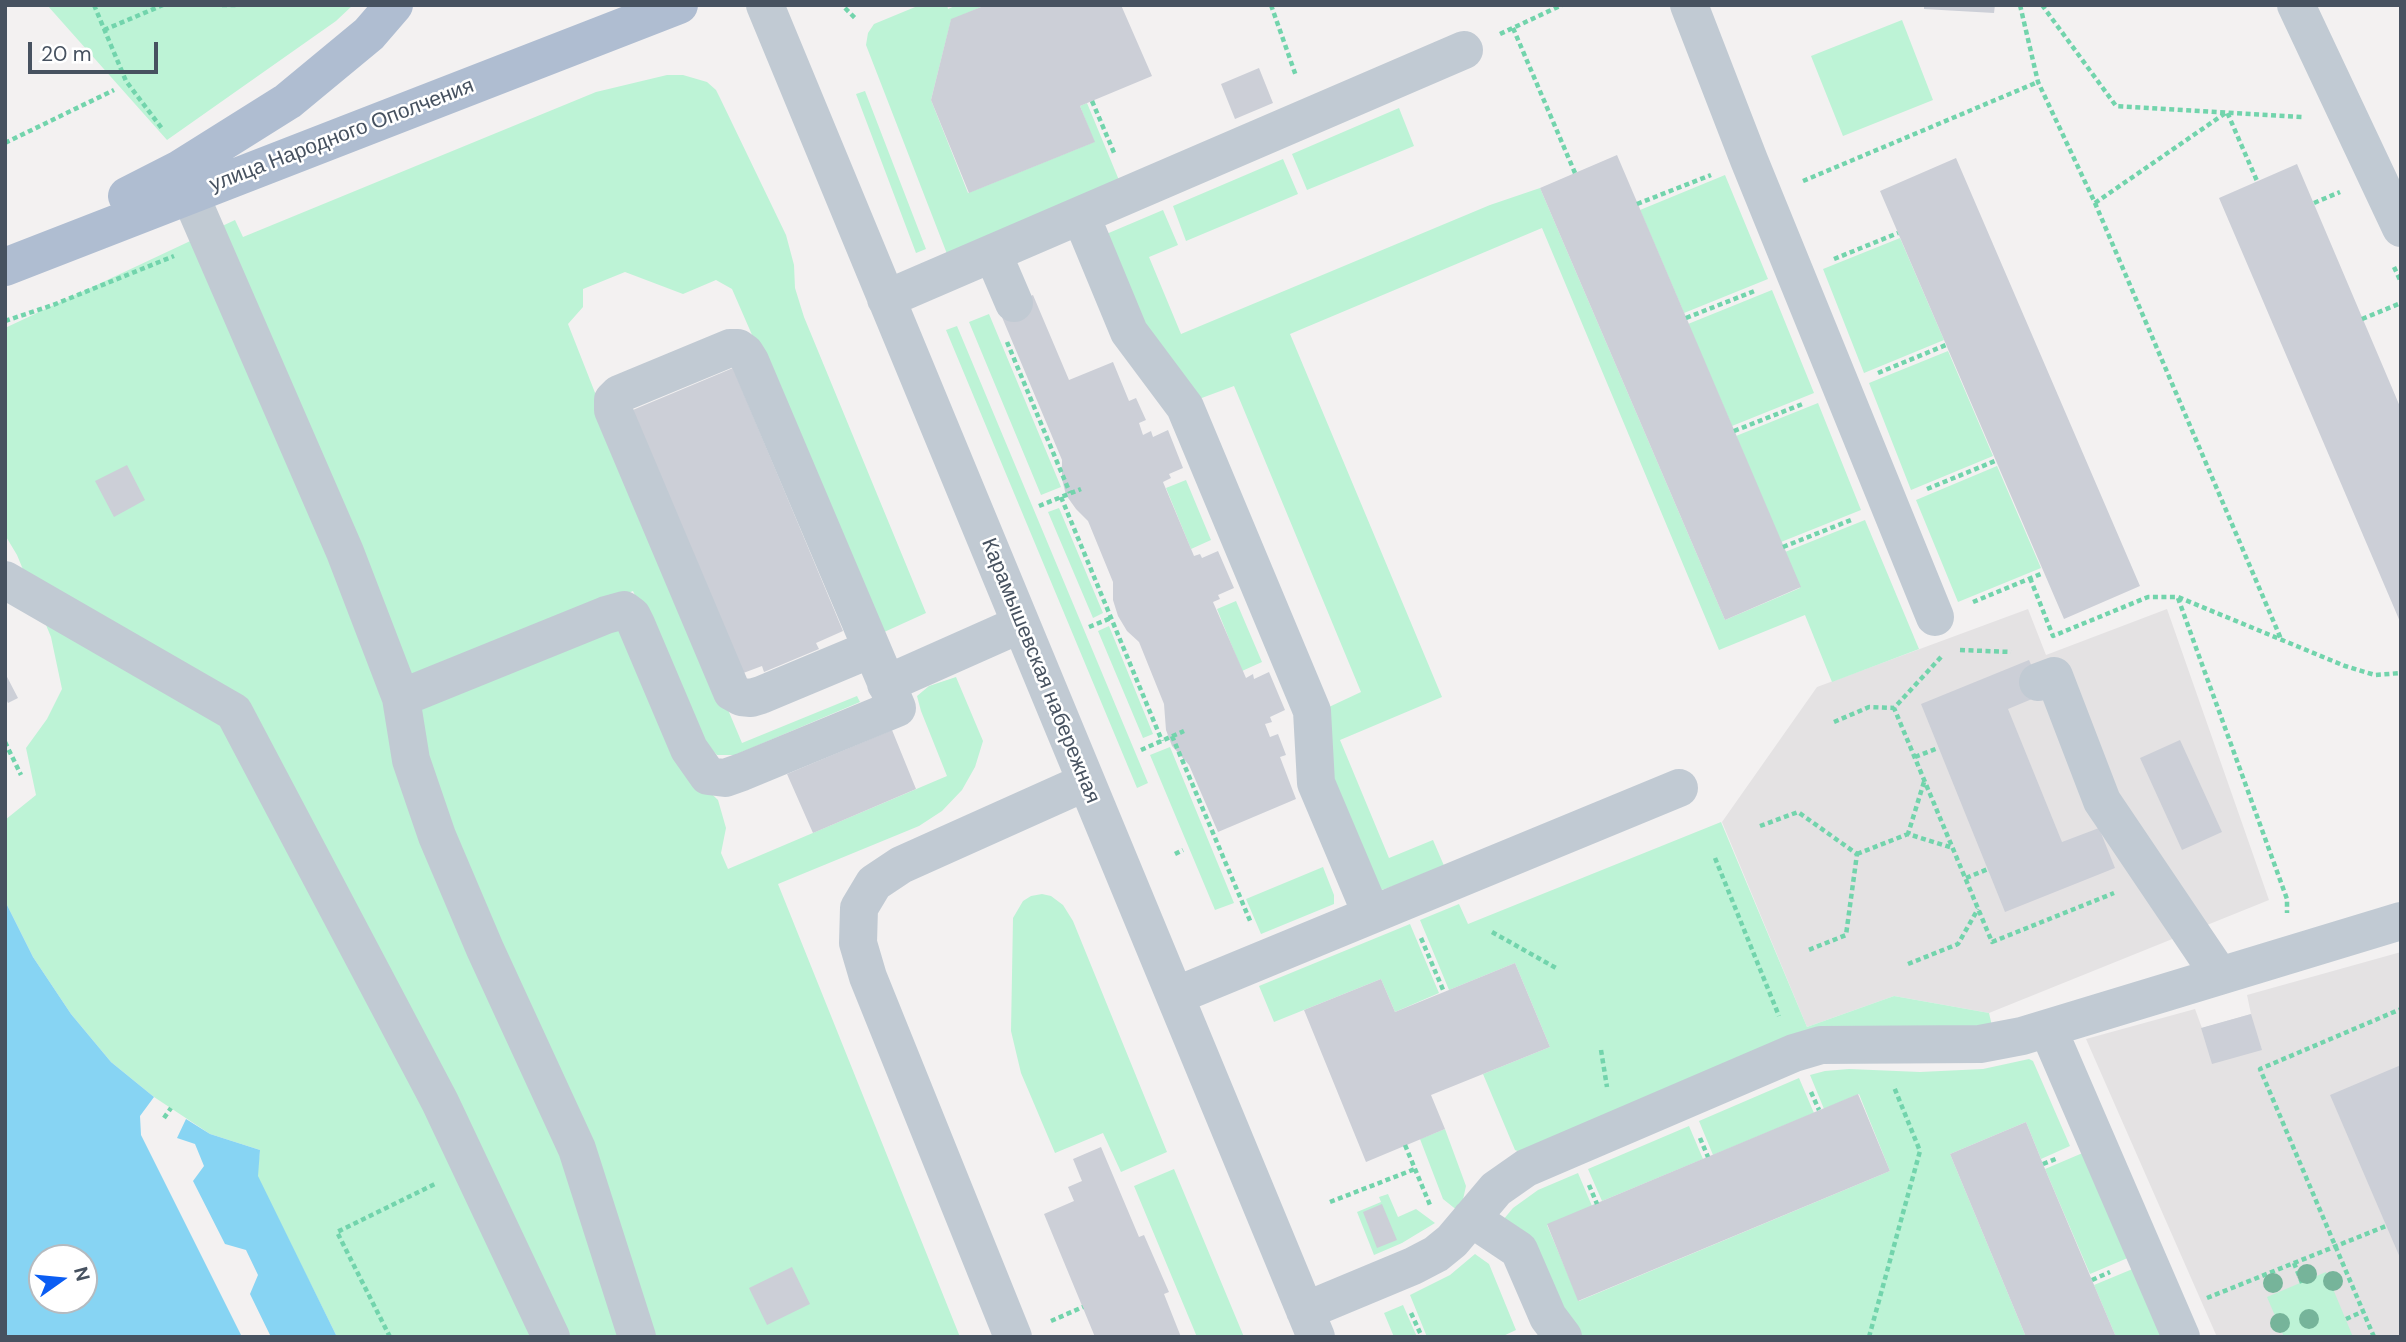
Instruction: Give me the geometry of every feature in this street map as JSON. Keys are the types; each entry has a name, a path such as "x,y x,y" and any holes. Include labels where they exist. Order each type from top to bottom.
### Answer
{"main road":[{"name":"улица Народного Ополчения","path":"5,258 178,170 288,101 369,34 394,5"},
{"name":"улица Народного Ополчения","path":"5,267 679,5"}],"street":[{"name":"Карамышевская набережная","path":"765,5 1310,1324"},
{"path":"1689,5 1749,160 1935,617"},
{"path":"2296,5 2389,176 2401,228"},
{"path":"886,299 1464,50"},
{"path":"190,195 345,552 401,698 411,760 437,836 485,949 577,1149 638,1337"},
{"path":"1081,216 1129,332 1185,407 1312,711 1316,783 1388,907"},
{"path":"993,254 1014,303"},
{"path":"401,698 624,610 632,616 636,624 689,750 708,776 725,778 897,708 745,353 738,348 721,351 619,394 613,400 616,418 732,692 741,697 761,695 871,649"},
{"path":"5,580 234,712 440,1102 551,1337"},
{"path":"886,684 1021,624"},
{"path":"2041,681 2054,676 2102,801 2220,976"},
{"path":"1013,1337 868,976 858,943 859,908 874,883 901,864 1086,782"},
{"path":"1175,996 1679,788"},
{"path":"1453,1213 1496,1189 1526,1167 1794,1053 1821,1045 1980,1044 2022,1036 2401,921"},
{"path":"2048,1029 2176,1325"},
{"path":"1310,1324 1436,1254 1452,1241 1453,1213"},
{"path":"1453,1213 1519,1250 1548,1317 1563,1337"}],"path":[{"path":"94,5 126,81 163,130"},
{"path":"104,30 163,5"},
{"path":"222,5 237,5"},
{"path":"1271,5 1310,117"},
{"path":"1464,50 1562,5"},
{"path":"2020,5 2038,82 2095,203 2281,639"},
{"path":"2042,5 2116,106 2315,118"},
{"path":"845,8 855,18"},
{"path":"1513,28 1575,173"},
{"path":"1797,184 2038,82"},
{"path":"5,143 114,90"},
{"path":"1092,101 1131,194"},
{"path":"2095,203 2227,112"},
{"path":"2227,112 2257,181"},
{"path":"1637,205 1749,160"},
{"path":"5,321 53,305 211,241"},
{"path":"2362,319 2401,303"},
{"path":"1006,340 1070,493"},
{"path":"1039,506 1081,488"},
{"path":"1061,497 1162,741"},
{"path":"1935,617 2043,573"},
{"path":"2030,578 2053,636 2148,597 2178,597 2345,666 2375,675 2401,673"},
{"path":"2178,597 2287,899 2286,956"},
{"path":"1089,627 1111,618"},
{"path":"1834,722 1869,707 1894,708 1948,650 2034,653 2041,681"},
{"path":"1894,708 1993,942 2154,877"},
{"path":"1141,750 1184,731"},
{"path":"1172,736 1252,927"},
{"path":"5,742 21,775"},
{"path":"1915,757 1938,748"},
{"path":"1908,834 1925,781"},
{"path":"1760,826 1798,812 1857,855"},
{"path":"1857,855 1908,834 1953,848"},
{"path":"1174,854 1183,850"},
{"path":"1806,951 1846,935 1857,855"},
{"path":"1715,858 1819,1111"},
{"path":"1966,878 1988,869"},
{"path":"1388,907 1444,992"},
{"path":"1908,964 1958,944 1978,908"},
{"path":"1492,932 1556,968"},
{"path":"2374,1337 2260,1069 2401,1009"},
{"path":"1869,1337 1920,1151 1891,1078"},
{"path":"164,1118 171,1108"},
{"path":"1405,1146 1427,1204 1453,1213"},
{"path":"390,1337 337,1232 471,1166"},
{"path":"1330,1202 1415,1169"},
{"path":"2176,1325 2294,1263 2386,1226"},
{"path":"2294,1263 2302,1283"},
{"path":"2346,1319 2364,1311"}],"shaded area":[{"path":"2028,609 2046,655 2167,609 2269,900 1989,1013 1894,996 1807,1027 1722,822 1817,687"},
{"path":"2401,952 2401,1337 2217,1337 2086,1039 2195,1009 2202,1028 2251,1014 2247,995"}],"green space":[{"path":"47,5 353,5 336,21 167,140"},
{"path":"920,5 947,5 948,9 957,5 986,5 951,20 931,100 968,193 1094,142 1080,106 1087,103 1121,185 949,259 866,45 868,33 874,24"},
{"path":"1902,20 1933,100 1843,136 1811,56"},
{"path":"667,75 683,75 707,82 716,90 786,235 794,265 795,288 804,317 926,613 882,633 732,289 716,280 683,294 625,272 583,289 583,307 568,324 742,743 857,696 860,702 735,755 717,755 696,735 633,591 550,625 620,626 686,769 718,800 726,828 721,853 728,869 947,776 917,696 929,686 956,677 983,741 975,767 962,790 942,811 919,826 778,884 960,1337 337,1337 257,1176 260,1150 210,1134 154,1097 111,1062 71,1014 33,957 5,901 5,820 36,795 26,748 47,719 62,689 51,637 17,555 5,535 5,328 235,220 243,237 596,92"},
{"path":"865,91 926,249 916,253 856,94"},
{"path":"1399,108 1414,146 1307,190 1292,154"},
{"path":"1283,159 1298,194 1186,241 1173,206"},
{"path":"1725,175 1768,279 1684,313 1640,210"},
{"path":"1540,188 1725,620 1800,588 1785,552 1865,520 1919,649 1832,682 1805,615 1719,650 1542,228 1290,334 1442,697 1340,740 1389,858 1433,840 1445,868 1379,891 1333,790 1329,707 1361,692 1234,386 1199,399 1146,334 1104,235 1163,210 1178,245 1149,257 1181,334 1490,205"},
{"path":"1900,238 1944,340 1864,373 1823,269"},
{"path":"1772,290 1814,393 1732,426 1688,324"},
{"path":"989,314 1061,487 1041,495 969,322"},
{"path":"957,326 1148,783 1137,788 946,330"},
{"path":"1948,351 1993,456 1911,490 1869,383"},
{"path":"1818,403 1861,510 1781,542 1736,436"},
{"path":"1997,466 2041,568 1958,602 1916,500"},
{"path":"1186,480 1211,540 1191,549 1166,488"},
{"path":"1059,508 1103,613 1093,618 1048,512"},
{"path":"1236,601 1262,662 1242,671 1217,609"},
{"path":"1109,626 1153,734 1143,738 1098,631"},
{"path":"1170,747 1234,903 1215,910 1150,755"},
{"path":"1721,822 1807,1027 1894,996 1989,1013 1992,1026 1920,1031 1520,1152 1515,1150 1483,1074 1550,1047 1515,963 1449,990 1420,920 1459,904 1468,924"},
{"path":"1323,867 1334,895 1334,904 1261,934 1246,899"},
{"path":"1042,894 1051,896 1063,905 1073,921 1167,1152 1121,1172 1103,1133 1055,1153 1021,1073 1011,1031 1013,918 1023,901"},
{"path":"1410,924 1439,993 1395,1012 1381,979 1274,1022 1259,986"},
{"path":"2029,1059 2033,1061 2070,1146 2041,1159 2026,1122 1950,1154 2026,1337 1580,1337 1503,1220 1513,1208 1538,1190 1578,1173 1592,1206 1547,1225 1579,1301 1890,1171 1859,1094 1824,1109 1810,1075 1849,1069 1920,1072 1983,1069"},
{"path":"1799,1078 1814,1113 1713,1155 1699,1121"},
{"path":"1689,1126 1703,1159 1602,1201 1588,1169"},
{"path":"1445,1129 1466,1186 1458,1211 1443,1199 1420,1139"},
{"path":"2085,1152 2130,1257 2090,1274 2045,1169"},
{"path":"1174,1169 1244,1337 1197,1337 1134,1186"},
{"path":"1388,1194 1398,1217 1416,1209 1435,1223 1402,1243 1374,1255 1357,1212 1381,1202 1379,1197"},
{"path":"1475,1254 1489,1264 1516,1330 1501,1337 1427,1337 1410,1295 1450,1275"},
{"path":"2135,1268 2165,1337 2116,1337 2094,1285"},
{"path":"2326,1272 2353,1337 2284,1337 2267,1297"},
{"path":"1403,1305 1417,1337 1394,1337 1384,1313"}],"water":[{"path":"5,901 33,957 71,1014 111,1062 154,1097 140,1116 141,1135 242,1337 5,1337"},
{"path":"186,1119 210,1134 260,1150 258,1176 337,1337 271,1337 250,1294 258,1275 246,1250 225,1244 193,1181 204,1166 195,1144 177,1138"}],"building":[{"path":"986,5 1121,5 1152,76 1080,106 1095,142 969,193 931,100 951,19"},
{"path":"1924,5 1995,5 1994,13 1924,9"},
{"path":"1259,68 1273,103 1235,119 1221,84"},
{"path":"1617,155 1801,587 1725,620 1540,188"},
{"path":"1956,158 2140,586 2064,619 1880,191"},
{"path":"2297,164 2401,409 2401,624 2219,198"},
{"path":"1033,295 1069,380 1113,362 1129,401 1136,398 1146,420 1139,423 1143,435 1151,431 1153,437 1168,430 1183,468 1169,474 1171,478 1163,482 1194,556 1200,554 1202,558 1218,551 1234,588 1218,595 1220,599 1213,602 1246,678 1253,674 1254,679 1269,672 1285,710 1270,717 1272,722 1265,724 1270,737 1278,734 1286,755 1280,757 1296,799 1218,832 1189,765 1172,746 1166,730 1164,704 1139,642 1127,631 1118,616 1113,600 1113,582 1088,521 1066,495 1062,479 1062,460 999,310"},
{"path":"733,368 843,631 816,643 819,649 764,672 762,666 738,675 628,412"},
{"path":"127,465 145,500 114,517 95,481"},
{"path":"2029,660 2044,694 2008,709 2062,842 2099,828 2115,868 2005,912 1921,704"},
{"path":"5,673 18,698 8,703 5,697"},
{"path":"892,730 916,789 813,833 787,774"},
{"path":"2180,740 2222,832 2182,850 2140,758"},
{"path":"1515,963 1550,1047 1431,1095 1445,1129 1366,1162 1304,1010 1381,979 1395,1012"},
{"path":"2251,1014 2262,1050 2212,1064 2201,1028"},
{"path":"2401,1065 2401,1260 2330,1095"},
{"path":"1858,1094 1890,1171 1578,1301 1547,1224"},
{"path":"2026,1122 2116,1337 2026,1337 1950,1154"},
{"path":"1101,1147 1139,1237 1144,1235 1169,1292 1164,1294 1181,1337 1095,1337 1044,1214 1074,1201 1068,1187 1082,1181 1073,1159"},
{"path":"1382,1204 1397,1240 1377,1248 1363,1212"},
{"path":"792,1267 810,1304 767,1325 749,1288"}]}
